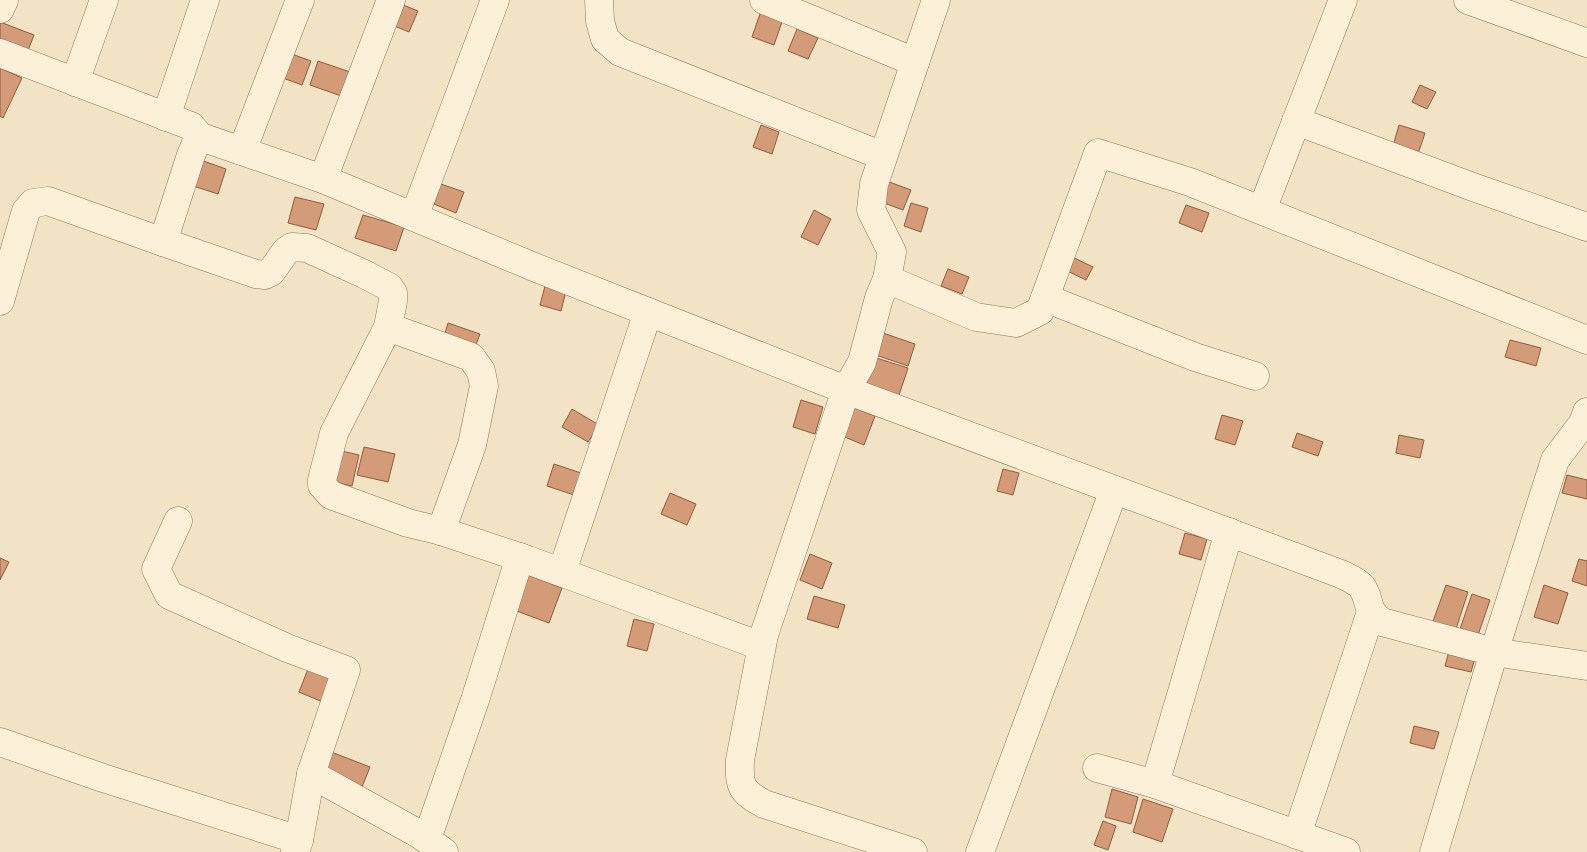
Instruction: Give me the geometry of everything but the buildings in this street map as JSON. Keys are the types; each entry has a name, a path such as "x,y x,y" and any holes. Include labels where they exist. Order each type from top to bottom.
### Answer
{"street":[{"path":"0,9 4,0"},
{"path":"75,82 104,0"},
{"path":"166,117 205,0"},
{"path":"242,151 300,0"},
{"path":"323,179 391,0"},
{"path":"414,217 494,0"},
{"path":"599,0 600,21 605,39 620,52 883,156"},
{"path":"764,0 915,62"},
{"path":"913,852 764,804 747,794 739,779 740,760 761,646 846,390 862,362 879,298 888,279 892,252 871,210 874,184 936,0"},
{"path":"1262,210 1343,0"},
{"path":"1468,0 1587,42"},
{"path":"0,52 191,126 198,136 323,179 648,312 846,390 1341,574 1360,584 1366,594 1371,612 1382,622 1494,652 1587,666"},
{"path":"1296,121 1587,227"},
{"path":"163,242 198,136"},
{"path":"888,279 976,317 1016,323 1040,311 1098,153 1190,182 1587,340"},
{"path":"0,301 26,211 33,203 48,202 256,274 265,275 271,272 286,251 292,248 307,248 389,287 393,293 388,327 334,433 322,480 322,485 332,495 408,523 441,531 520,557 761,646"},
{"path":"1045,298 1195,357 1255,376"},
{"path":"562,572 648,312"},
{"path":"388,327 471,357 481,371 484,386 472,445 441,531"},
{"path":"1434,852 1494,652 1555,460 1577,446 1582,422 1587,412"},
{"path":"980,852 1114,490"},
{"path":"0,742 297,846 311,774 346,670 286,648 169,595 156,569 178,521"},
{"path":"1155,784 1229,532"},
{"path":"311,774 435,846 475,700 520,557"},
{"path":"1297,834 1371,612"},
{"path":"1097,768 1155,784 1346,852"}]}
